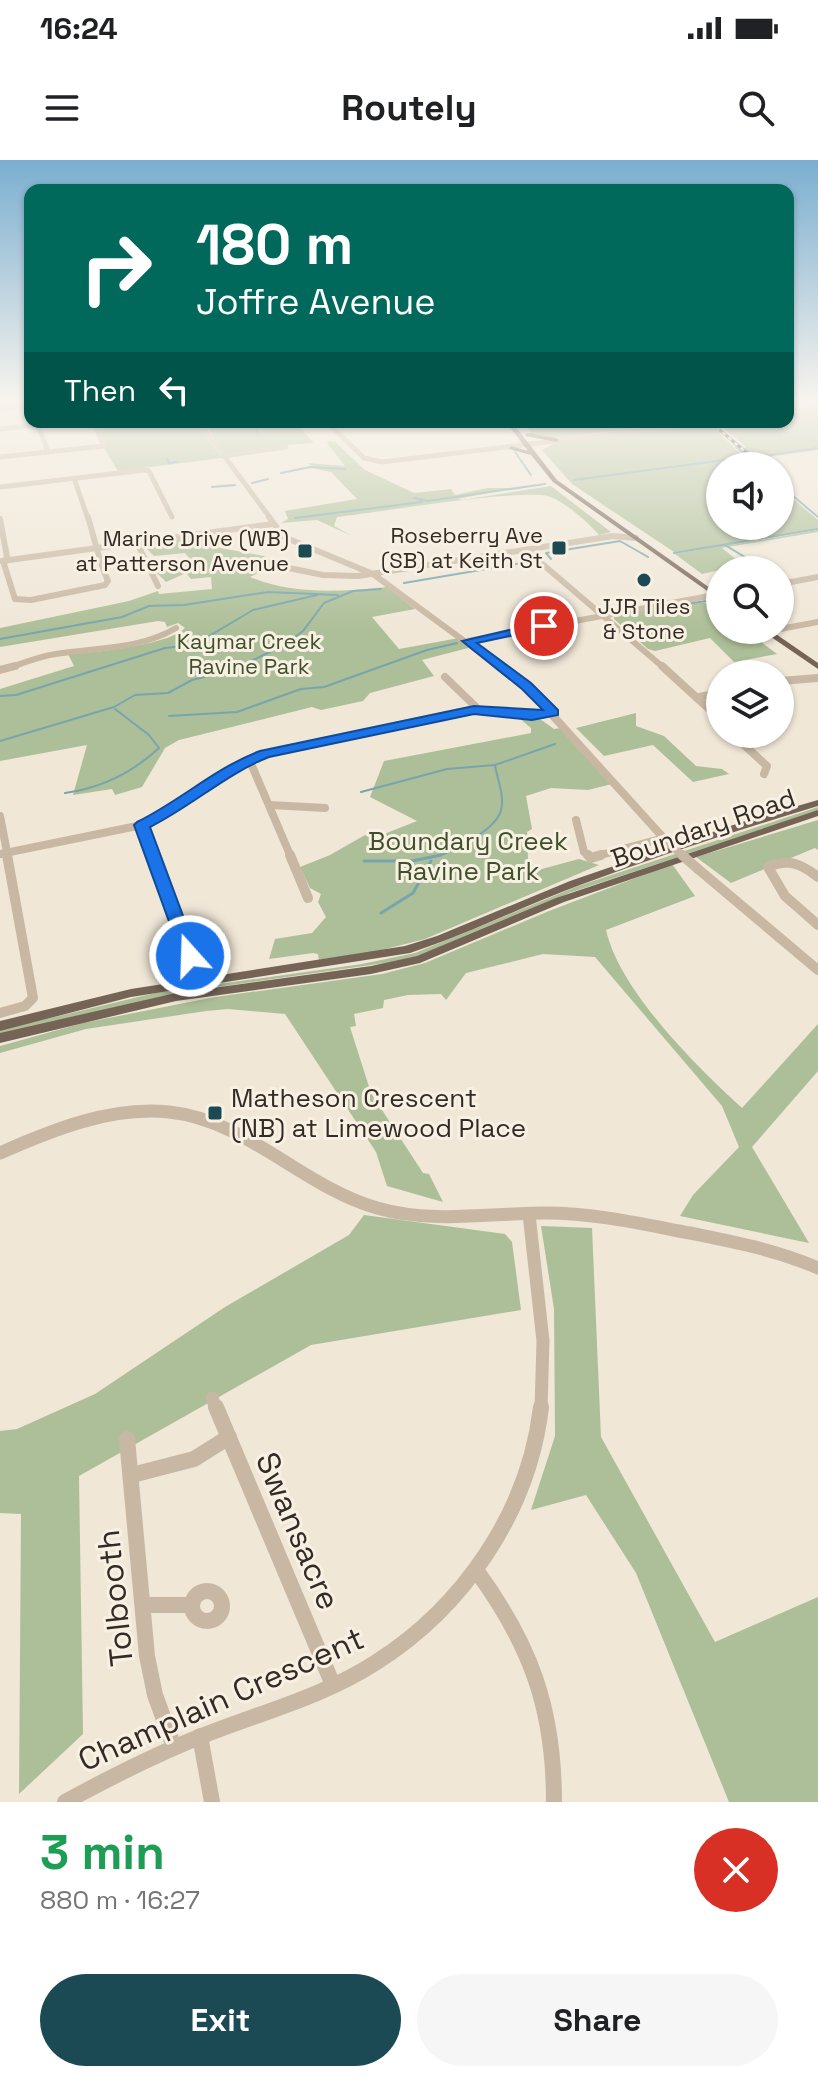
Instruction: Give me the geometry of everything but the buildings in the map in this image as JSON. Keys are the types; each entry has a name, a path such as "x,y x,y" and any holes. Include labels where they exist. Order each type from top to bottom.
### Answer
{"main road":[{"path":"555,478 706,587"},
{"path":"788,644 818,671"},
{"name":"Boundary Road","path":"0,1026 131,993 406,950 441,939 574,883 746,824 818,803"},
{"name":"Boundary Road","path":"0,1038 176,997 371,970 420,959 560,900 818,813"}],"street":[{"path":"0,519 3,561 14,598 27,601 106,584 74,478"},
{"path":"0,487 77,478"},
{"path":"152,478 172,517"},
{"path":"239,478 273,524 293,543 342,559 373,574 526,686 667,841 818,970"},
{"path":"3,561 273,524"},
{"path":"613,536 623,528"},
{"path":"279,566 323,575 373,574 613,536 636,538"},
{"path":"140,542 138,545 158,586"},
{"path":"526,550 706,704"},
{"path":"794,581 818,577"},
{"path":"468,641 706,598"},
{"path":"794,626 818,622"},
{"path":"0,670 58,653 92,652 125,646 161,637 176,628"},
{"path":"794,679 818,671"},
{"path":"445,677 478,709"},
{"path":"699,697 706,696"},
{"path":"2,854 142,825 168,812 249,759 478,709 532,716 553,713"},
{"path":"747,748 767,766 764,774"},
{"path":"249,759 308,898"},
{"path":"270,805 325,808"},
{"path":"0,816 2,854 33,995 31,1002 0,1013"},
{"path":"576,820 584,852 589,857 667,841"},
{"path":"142,825 190,956"},
{"path":"818,877 801,863 789,860 768,867 785,896 818,925"},
{"path":"0,1153 99,1118 136,1112 174,1112 208,1121 326,1188 379,1209 437,1215 605,1216 777,1251 818,1268"},
{"name":"Champlain Crescent","path":"65,1802 174,1747 333,1685 384,1657 430,1621 476,1570 506,1522 528,1471 539,1424 544,1384 543,1343 529,1214"},
{"name":"Swansacre","path":"212,1398 333,1685"},
{"path":"132,1475 194,1459 229,1437"},
{"name":"Tolbooth","path":"127,1439 147,1656 155,1695 174,1747"},
{"path":"476,1570 518,1629 539,1683 552,1739 554,1802"},
{"path":"143,1605 192,1605"},
{"path":"200,1736 212,1802"}],"green space":[{"path":"336,478 381,478 414,493 451,489 455,495 487,488 512,488 458,499 462,500 551,486 611,532 599,535 564,504 551,497 536,495 482,498 337,517 334,526 352,536 317,520 281,523 288,519 285,511 357,499"},
{"path":"566,478 706,478 706,540 758,540 725,546 770,540 722,548 732,556 706,556 706,573 702,574 675,554 718,546 674,552"},
{"path":"794,500 818,520 818,529 794,533"},
{"path":"818,530 818,532 794,536"},
{"name":"Kaymar Creek Ravine Park","path":"207,535 215,547 264,556 276,564 250,577 266,583 317,591 387,587 415,609 372,617 399,649 459,638 472,647 422,660 434,676 370,693 363,701 321,710 312,707 179,740 165,748 142,787 115,795 112,789 73,795 87,745 0,761 0,689 74,666 68,654 147,643 185,628 178,623 167,627 165,622 158,621 0,647 0,628 129,601 158,591 159,594 212,589 211,577 191,579 186,573 166,582 153,569 194,564 185,553 154,556 142,544"},
{"path":"706,603 706,639 655,651 648,649 614,619 614,615"},
{"path":"716,644 764,644 777,654 745,660 732,660"},
{"path":"636,713 636,726 664,736 696,766 722,769 729,774 693,782 653,745 604,756 576,728"},
{"name":"Boundary Creek Ravine Park","path":"519,718 540,719 554,729 562,728 612,784 588,790 551,788 526,796 532,829 527,832 528,859 538,870 579,859 599,865 425,939 378,951 319,960 318,954 313,953 269,959 275,939 312,933 326,917 318,902 321,894 310,888 300,867 330,855 365,835 374,838 417,821 370,797 384,761 531,733 531,728"},
{"path":"818,807 818,811 569,893 445,947 406,960 182,992 0,1035 0,1030 155,993 362,964 415,953 578,886"},
{"path":"818,820 818,850 815,848 731,883 696,857"},
{"path":"672,864 695,896 606,930 614,953 627,978 662,1026 742,1108 818,1024 818,1071 752,1147 809,1243 680,1216 693,1195 739,1147 722,1106 595,957 543,954 466,973 446,1000 441,994 408,995 384,1000 383,1008 354,1014 356,1026 350,1027 371,1093 423,1173 429,1174 443,1202 387,1186 376,1152 285,1014 228,1009 206,1011 86,1029 0,1053 0,1046 83,1023 215,997 382,974 425,963"},
{"path":"364,1215 505,1234 512,1242 521,1310 311,1345 79,1476 83,1734 19,1794 21,1514 0,1513 0,1431 17,1429 95,1394 225,1307 349,1235"},
{"path":"541,1226 592,1228 601,1437 715,1642 818,1597 818,1802 729,1802 636,1573 586,1495 531,1510 555,1436 554,1309"}],"waterway":[{"path":"574,480 592,478"},
{"path":"252,483 268,479"},
{"path":"414,498 428,501 545,484"},
{"path":"212,487 235,485"},
{"path":"794,497 818,517"},
{"path":"295,518 422,502"},
{"path":"674,553 818,529"},
{"path":"551,559 546,553 620,541 648,557"},
{"path":"725,545 743,556"},
{"path":"404,583 528,562"},
{"path":"0,741 114,707 135,695 168,693 192,680 235,669 284,645 303,631 324,603 353,591 381,589"},
{"path":"0,639 122,617 149,606 184,605 268,592 338,595"},
{"path":"0,696 16,695 165,648 194,645 253,610 317,595"},
{"path":"677,605 706,601"},
{"path":"169,716 237,712 301,689 324,687 427,650 457,643"},
{"path":"65,793 116,778 159,748 149,735 115,709"},
{"path":"495,765 555,744"},
{"path":"361,792 447,769 495,765"},
{"path":"438,856 473,839 498,817 502,799 495,765"},
{"path":"364,861 412,861 438,856"},
{"path":"434,857 438,856"},
{"path":"381,913 413,893 431,861"}],"place":[{"name":"Roseberry Ave (SB) at Keith St","path":"559,548"},
{"name":"Marine Drive (WB) at Patterson Avenue","path":"305,551"},
{"name":"JJR Tiles & Stone","path":"644,580"},
{"name":"Matheson Crescent (NB) at Limewood Place","path":"215,1113"}],"route":[{"path":"190,956 142,825 168,812 237,765 265,754 474,710 532,716 553,713 526,686 468,641 544,626"}]}
